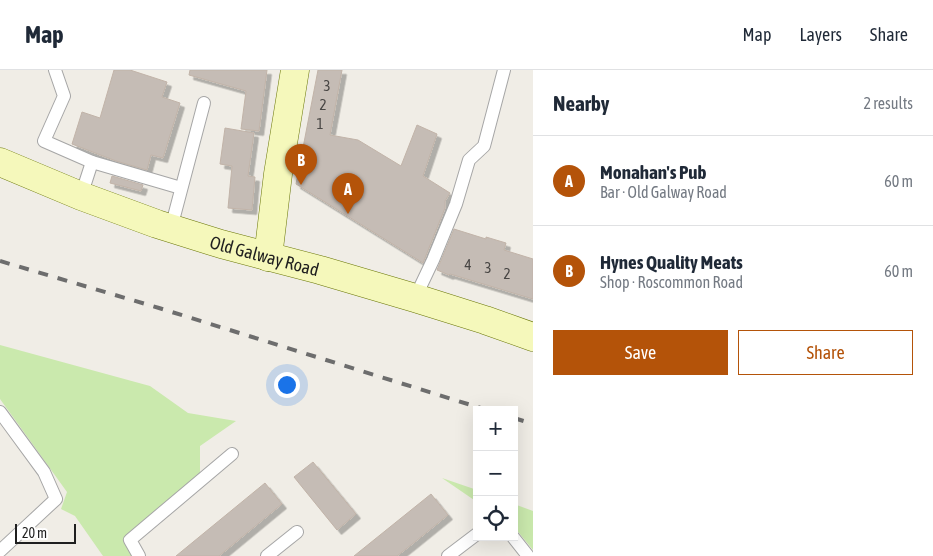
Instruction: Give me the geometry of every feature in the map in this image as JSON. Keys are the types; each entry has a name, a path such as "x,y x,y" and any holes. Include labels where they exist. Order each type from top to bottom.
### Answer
{"main road":[{"path":"268,257 278,174 295,70"},
{"name":"Old Galway Road","path":"0,162 81,196 171,228 415,298 533,337"}],"lane":[{"path":"55,70 64,96 44,141 92,162 181,188"},
{"path":"415,298 456,204 469,160 484,146 504,70"},
{"path":"171,228 204,103"},
{"path":"81,196 92,162"},
{"path":"0,412 44,472 56,499 0,551"},
{"path":"139,556 130,540 232,454"},
{"path":"267,556 297,532"},
{"path":"448,556 473,537"},
{"path":"516,541 528,556"}],"green space":[{"path":"0,345 150,386 188,413 236,421 200,446 200,473 125,539 133,556 103,556 75,516 61,509 67,492 0,399"},
{"path":"442,478 473,489 473,499"},
{"path":"518,505 533,511 533,550 518,532"}],"building":[{"path":"114,70 130,70 167,82 162,97 180,103 163,158 151,155 147,170 116,161 72,144 82,112 100,118"},
{"path":"190,70 267,70 259,131 241,129 246,91 189,75"},
{"path":"318,70 342,70 330,135 358,140 401,166 417,125 437,134 423,176 450,193 445,201 445,208 423,263 296,184"},
{"path":"225,128 254,133 248,176 255,177 252,210 228,208 232,166 220,164"},
{"path":"112,176 143,185 141,191 110,183"},
{"path":"454,229 506,243 504,250 533,259 533,299 437,270"},
{"path":"313,462 356,514 337,530 294,477"},
{"path":"265,483 282,504 219,556 176,556"},
{"path":"431,494 448,515 411,545 397,556 354,556"}],"railway":[{"path":"0,261 159,308 474,406"},
{"path":"518,419 533,424"}],"place":[{"name":"Hynes Quality Meats","path":"301,185"},
{"name":"Monahan's Pub","path":"348,214"}]}
